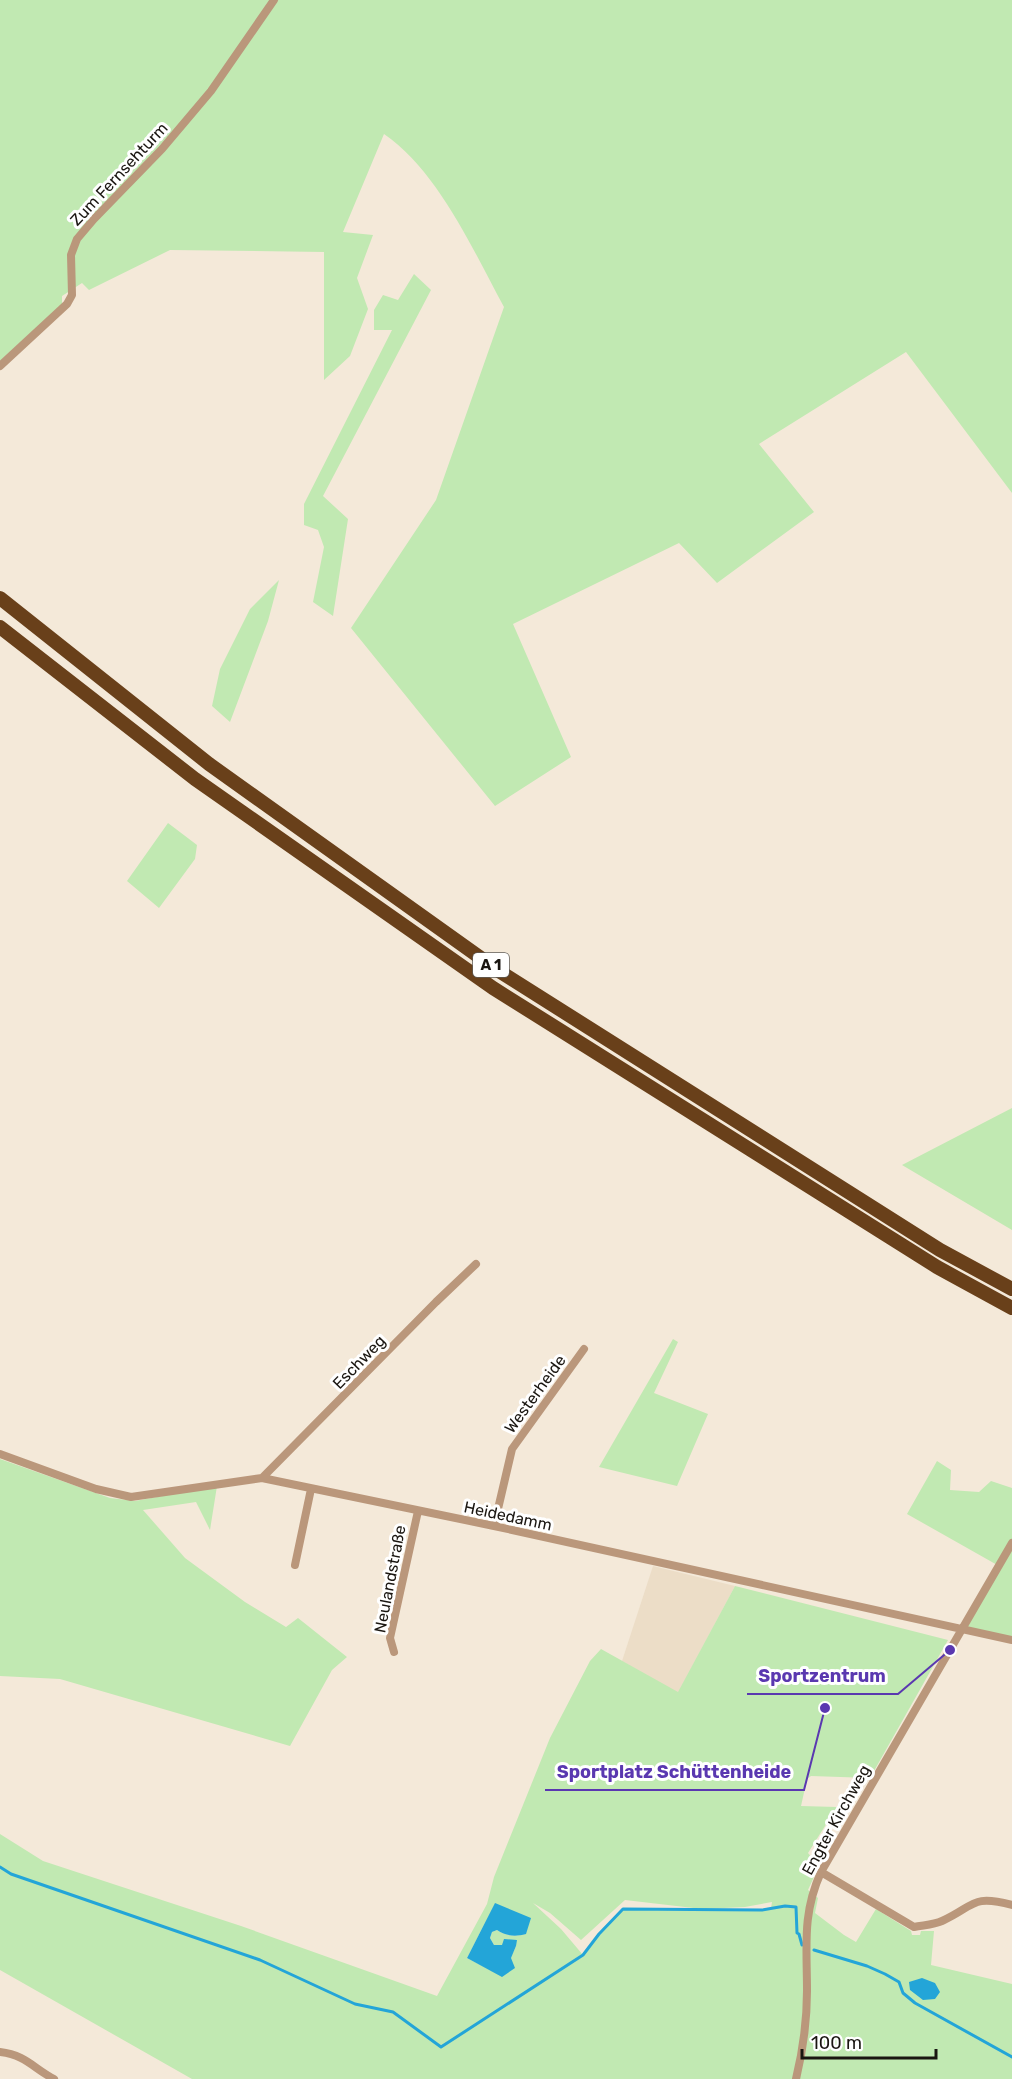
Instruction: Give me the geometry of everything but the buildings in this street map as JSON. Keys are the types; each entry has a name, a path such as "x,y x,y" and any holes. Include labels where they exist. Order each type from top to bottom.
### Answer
{"highway":[{"name":"A 1","path":"0,598 209,764 499,970 940,1250 1012,1289"},
{"name":"A 1","path":"0,627 195,779 493,988 937,1268 1012,1308"}],"street":[{"name":"Zum Fernsehturm","path":"0,366 67,304 72,295 71,255 78,239 94,219 162,149 211,91 274,0"},
{"name":"Eschweg","path":"262,1478 476,1264"},
{"name":"Westerheide","path":"494,1526 512,1449 584,1349"},
{"name":"Heidedamm","path":"0,1454 96,1489 131,1497 262,1478 494,1526 1012,1640"},
{"path":"295,1564 312,1489"},
{"name":"Neulandstraße","path":"394,1652 390,1638 418,1511"},
{"name":"Engter Kirchweg","path":"796,2079 803,2049 808,1910 812,1892 821,1872 1012,1543"},
{"path":"821,1872 914,1927 940,1922 978,1901 995,1900 1012,1905"},
{"path":"0,2052 12,2053 29,2061 39,2071 54,2079"}],"shaded area":[{"path":"653,1566 735,1586 678,1693 622,1661"}],"green space":[{"path":"0,0 1012,0 1012,493 906,352 759,444 814,512 717,583 679,543 513,624 571,757 495,806 351,628 436,500 504,307 453,213 421,169 384,134 343,232 373,235 357,278 368,309 350,356 324,380 324,252 170,250 89,290 82,283 62,296 62,304 0,361"},
{"path":"414,274 431,290 323,496 348,519 333,616 313,602 324,547 318,530 304,525 304,504 392,330 374,330 374,310 383,295 398,300"},
{"path":"279,580 268,621 230,722 212,706 220,669 250,609"},
{"path":"168,823 197,845 195,859 159,908 127,881"},
{"path":"1012,1108 1012,1230 902,1165"},
{"path":"673,1339 678,1342 654,1393 708,1414 677,1486 599,1467"},
{"path":"0,1459 110,1498 135,1501 217,1486 210,1530 196,1502 143,1510 185,1558 245,1602 286,1627 298,1618 347,1657 332,1670 290,1746 60,1679 0,1676"},
{"path":"937,1461 951,1470 950,1490 979,1492 991,1481 1012,1488 1012,1543 999,1566 907,1514"},
{"path":"1012,1550 1012,1640 962,1630"},
{"path":"735,1586 948,1640 870,1778 811,1776 807,1779 801,1806 837,1807 808,1853 819,1866 808,1890 818,1898 815,1913 856,1942 876,1909 911,1931 912,1935 920,1935 921,1931 934,1931 931,1965 1012,1984 1012,2079 192,2079 0,1970 0,1834 43,1861 241,1926 437,1996 487,1904 494,1877 550,1738 590,1661 601,1649 678,1692","holes":["625,1900 702,1909 623,1909 583,1955 561,1929 533,1903 550,1913 581,1940","772,1902 771,1908 762,1910 703,1909 745,1907","495,1904 525,1934 511,1935 497,1930 492,1932 490,1938 494,1945 516,1946 502,1976 467,1958"]}],"water":[{"path":"495,1903 531,1918 526,1934 514,1936 497,1930 492,1932 490,1938 494,1945 502,1945 504,1939 517,1940 511,1958 515,1968 502,1977 467,1958"},
{"path":"922,1978 935,1983 940,1992 935,1999 923,2000 910,1990 909,1982"}],"waterway":[{"path":"0,1867 11,1874 260,1960 355,2004 393,2012 441,2047 583,1955 623,1909 762,1910 785,1906 796,1907 797,1933 802,1945"},
{"path":"814,1950 867,1966 885,1974 899,1982 903,1993 915,2003 1012,2057"}],"place":[{"name":"Sportzentrum","path":"950,1650"},
{"name":"Sportplatz Schüttenheide","path":"825,1708"}]}
